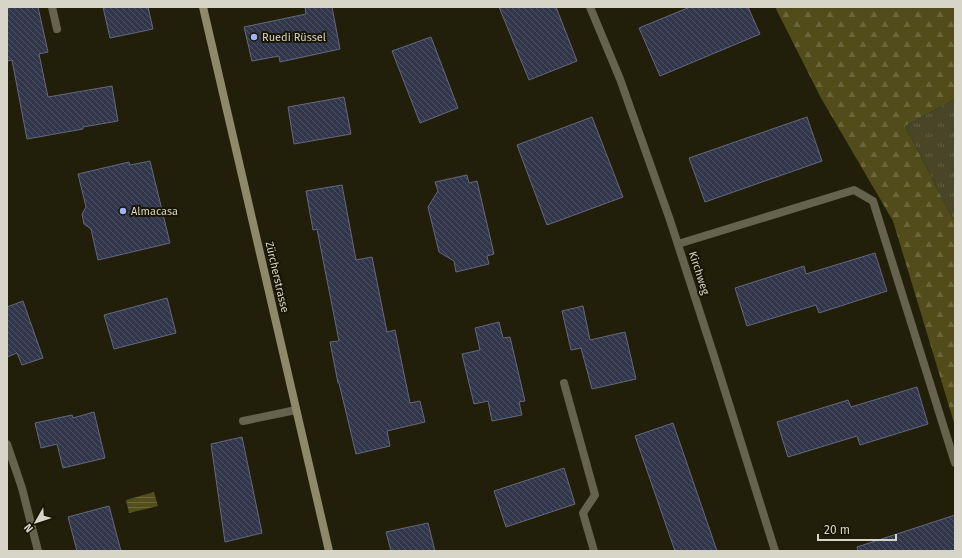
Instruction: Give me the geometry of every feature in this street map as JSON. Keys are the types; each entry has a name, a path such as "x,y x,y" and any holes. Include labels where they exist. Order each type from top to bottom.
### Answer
{"main road":[{"name":"Zürcherstrasse","path":"203,7 329,551"}],"street":[{"path":"52,7 57,29"},
{"name":"Kirchweg","path":"590,7 620,79 678,244 775,551"},
{"path":"678,244 854,190 873,200 955,463"},
{"path":"564,383 595,495 583,513 594,551"},
{"path":"243,421 296,410"},
{"path":"7,444 22,488 38,551"}],"green space":[{"path":"775,7 955,7 955,99 905,126 955,223 955,426 893,221 821,98"},
{"path":"955,99 955,223 905,126"}],"shaded area":[{"path":"154,492 158,506 129,513 126,500"}],"building":[{"path":"7,7 38,7 48,52 39,54 48,97 112,86 118,121 27,139 12,60 7,61"},
{"path":"103,7 148,7 153,29 110,38"},
{"path":"305,7 332,7 340,49 280,62 279,56 252,61 244,27 306,14"},
{"path":"499,7 556,7 577,61 529,80"},
{"path":"690,7 748,7 760,34 660,76 639,28"},
{"path":"431,37 458,108 420,123 392,51"},
{"path":"344,97 351,134 294,144 288,107"},
{"path":"592,117 623,197 547,225 517,145"},
{"path":"807,117 822,161 705,202 689,158"},
{"name":"Almacasa","path":"150,161 170,243 98,260 91,229 84,224 82,214 86,207 78,174 129,162 130,165"},
{"path":"467,175 469,183 477,181 494,254 487,256 489,264 456,272 454,261 439,252 428,207 438,191 435,182"},
{"path":"342,185 356,260 372,257 387,332 395,330 410,403 420,401 425,422 387,431 390,446 356,454 338,383 330,342 339,341 317,229 313,230 306,191"},
{"path":"875,253 887,291 819,313 816,305 747,326 735,288 804,266 806,274"},
{"path":"167,298 176,333 114,349 104,315"},
{"path":"23,301 43,358 22,365 17,353 7,357 7,307"},
{"path":"583,306 590,340 625,332 636,379 592,389 581,348 571,350 562,311"},
{"path":"499,322 503,338 510,337 525,401 519,402 522,415 492,421 488,401 474,404 462,354 480,350 475,328"},
{"path":"917,387 928,424 860,445 857,436 788,457 777,422 848,400 851,407"},
{"path":"94,412 105,458 63,468 57,444 41,448 35,423 72,415 73,418"},
{"path":"673,423 717,551 675,551 635,436"},
{"path":"242,437 262,533 225,542 211,444"},
{"path":"564,468 575,504 506,527 494,491"},
{"path":"109,506 121,551 77,551 68,517"},
{"path":"955,515 955,551 858,551 857,547"},
{"path":"428,523 435,551 391,551 386,532"}],"place":[{"name":"Ruedi Rüssel","path":"254,37"},
{"name":"Almacasa","path":"123,211"}]}
